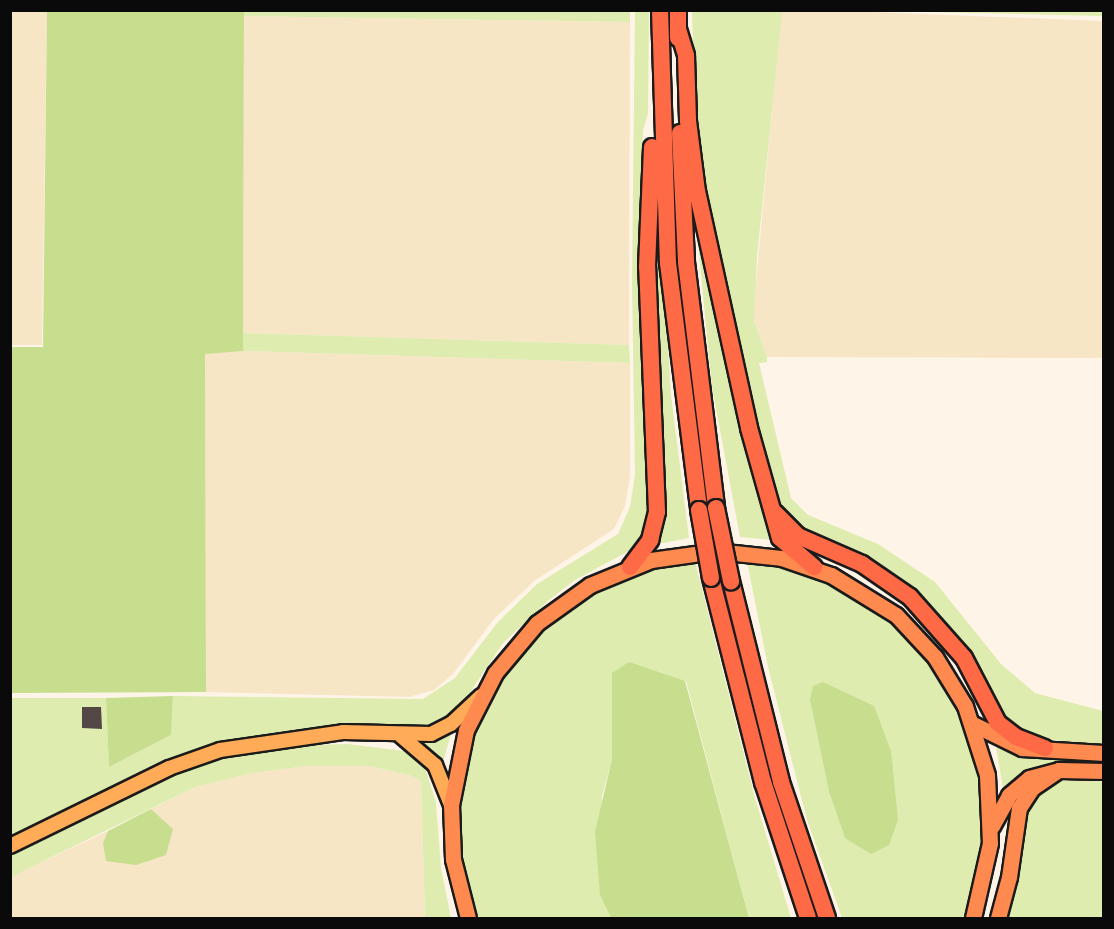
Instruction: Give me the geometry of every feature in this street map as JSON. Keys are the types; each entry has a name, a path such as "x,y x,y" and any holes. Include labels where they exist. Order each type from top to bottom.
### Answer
{"highway":[{"path":"660,10 661,110 668,263 708,509 731,581 781,782 827,918"},
{"path":"678,10 686,262 708,509 711,578 763,782 808,918"},
{"path":"678,29 686,56 688,122 697,191 770,504 780,538 814,567 865,593 910,628 946,673 973,724 987,775 991,827 986,873 973,918"},
{"path":"630,567 650,540 657,512 647,267 652,145 661,110"},
{"path":"770,504 778,519 798,536 862,564 910,597 964,658 998,723 1016,737 1045,748"},
{"path":"468,918 453,859 451,805 460,750 481,696 508,655 537,623 572,596 630,567 672,555 716,551 759,554 814,567"},
{"path":"973,724 1013,746 1104,753"},
{"path":"991,827 1019,784 1039,773 1059,770 1104,771"},
{"path":"998,918 1010,877 1019,808 1032,788 1059,770"}],"main road":[{"path":"10,846 169,768 220,750 343,732 401,736 443,729 481,696"},
{"path":"401,736 435,765 451,805"}],"shaded area":[{"path":"823,10 1103,21 1103,358 767,357 754,320 754,304 781,12 757,11"},
{"path":"11,11 47,11 42,345 11,345"},
{"path":"244,16 630,22 629,345 243,333"},
{"path":"243,351 630,363 630,476 625,506 614,529 534,581 493,620 453,674 434,690 409,697 206,692 205,353"},
{"path":"307,766 369,766 409,775 421,781 425,918 11,918 10,877 108,831 103,843 173,829 151,809 195,787 252,773"}],"green space":[{"path":"884,10 1103,10 1103,16 884,11"},
{"path":"47,11 244,11 243,351 205,354 206,692 11,693 11,347 43,347"},
{"path":"244,11 630,11 630,22 244,16"},
{"path":"635,11 649,11 648,113 643,131 641,205 649,510 647,531 640,545 575,580 549,600 503,643 453,718 423,732 310,730 220,744 165,762 11,840 11,698 106,698 109,767 171,735 173,696 423,699 455,678 497,623 537,584 618,534 630,507 635,474 632,284"},
{"path":"692,11 782,12 757,257 754,320 767,357 767,362 759,363 791,498 808,515 878,544 935,582 1001,664 1035,693 1103,711 1103,748 1031,736 1009,727 946,627 806,535 786,516 768,484 705,193 695,120"},
{"path":"695,213 739,430 772,540 740,537 712,387"},
{"path":"663,264 671,395 689,538 653,545 654,265"},
{"path":"243,333 629,345 630,363 243,351"},
{"path":"694,557 755,798 791,918 749,918 686,681 612,673 612,759 602,796 600,895 611,918 476,918 460,865 457,806 471,735 500,677 536,631 585,596 611,581"},
{"path":"746,557 836,583 888,616 935,665 956,699 984,785 982,858 966,918 842,918 807,820 768,667","holes":["810,700 845,838 829,792"]},
{"path":"629,662 685,681 749,918 611,918 600,895 595,832 612,759 612,673"},
{"path":"823,682 874,706 891,751 898,820 889,845 871,854 845,838 829,792 810,700 813,686"},
{"path":"173,696 171,735 109,767 106,698"},
{"path":"452,730 442,766 423,741"},
{"path":"348,744 404,751 424,765 436,802 441,868 451,918 425,918 421,781 409,775 369,766 307,766 252,773 195,787 11,877 10,854 169,775 223,756 275,746"},
{"path":"996,747 1024,757 1072,760 1040,768 1004,794"},
{"path":"1090,779 1103,782 1103,918 1004,918 1027,806 1059,781"},
{"path":"151,809 173,829 166,855 136,865 106,861 103,843 108,831"}],"building":[{"path":"82,707 101,707 102,729 82,728"}]}
